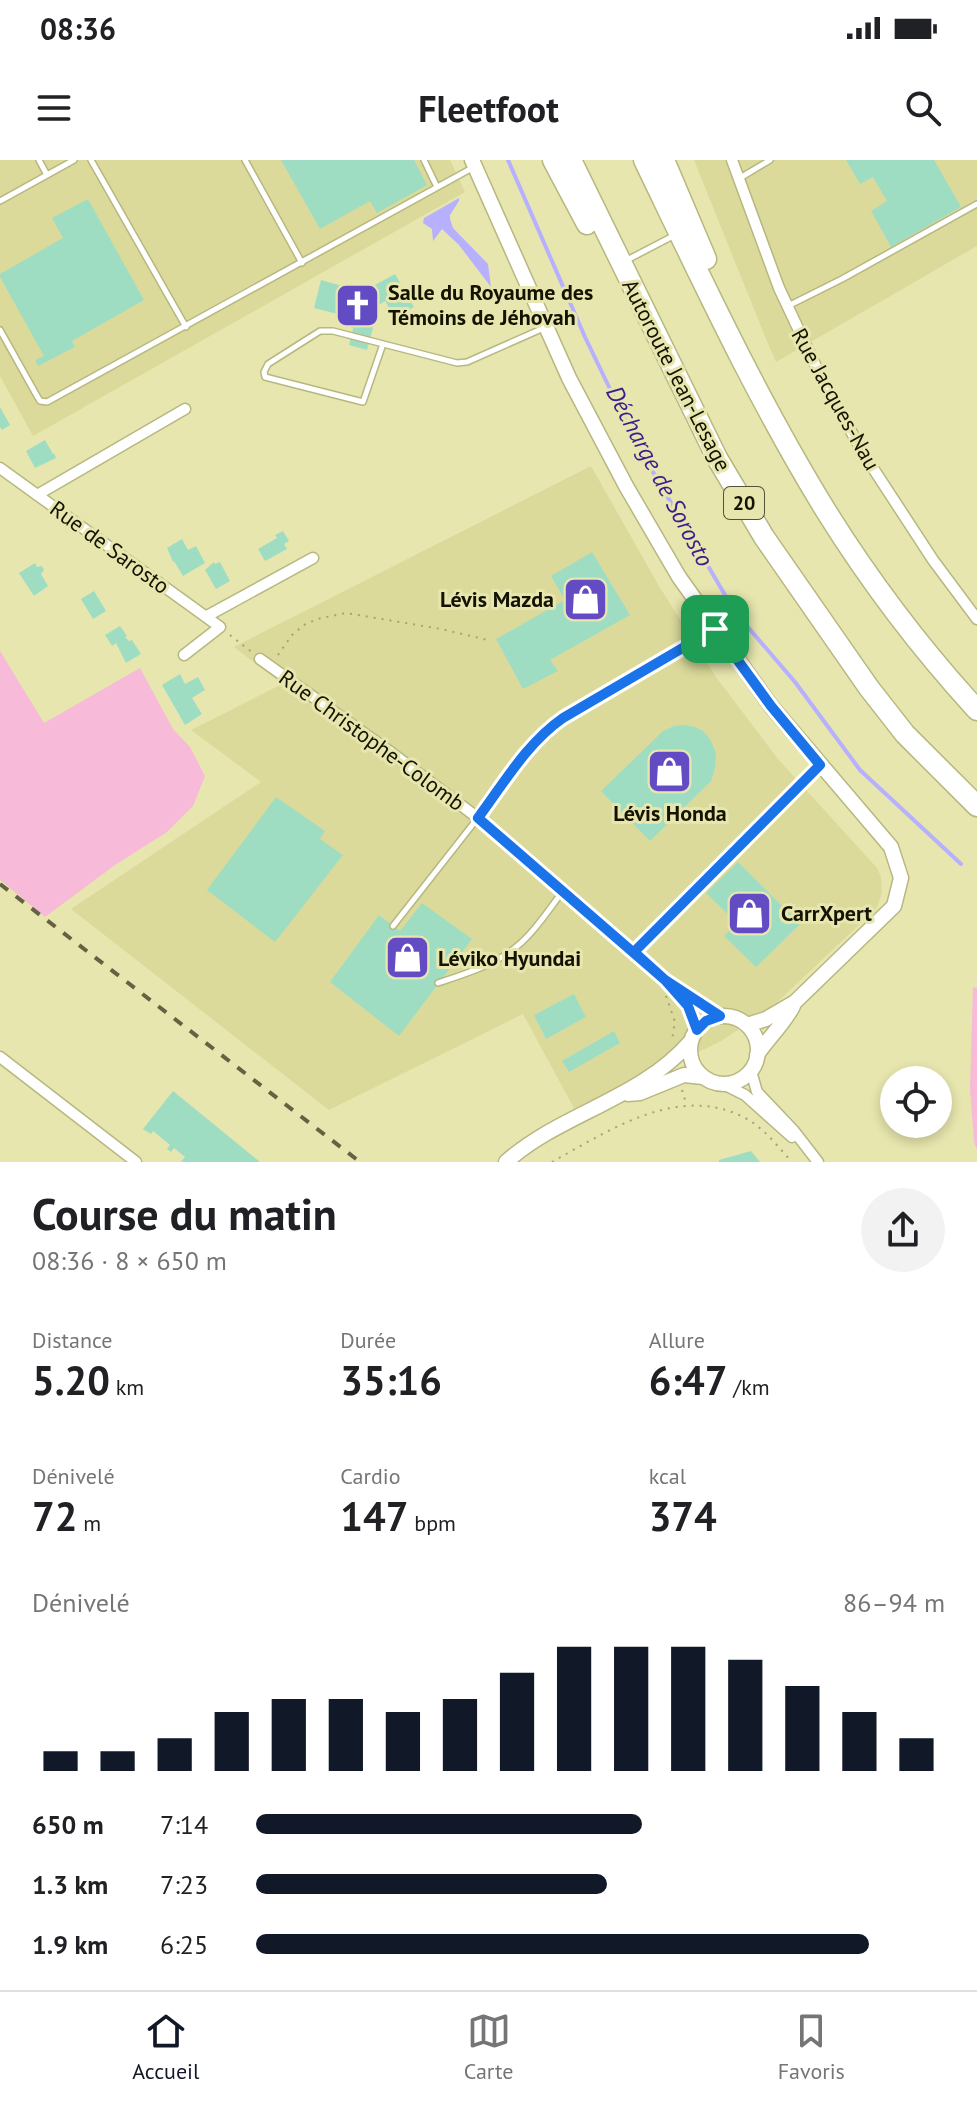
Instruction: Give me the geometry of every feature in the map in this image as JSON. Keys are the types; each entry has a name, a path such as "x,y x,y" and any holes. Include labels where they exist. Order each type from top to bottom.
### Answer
{"highway":[{"path":"553,160 687,414 717,458"},
{"name":"Autoroute Jean-Lesage","path":"571,160 717,458 764,537 869,688 905,734 977,806"},
{"path":"644,160 752,378 827,513 911,632 977,710"},
{"path":"664,160 746,353 752,378"}],"street":[{"name":"Rue Jacques-Nau","path":"732,160 787,307 826,388 867,459 933,560 977,619"},
{"path":"474,163 569,378 679,577 771,706 891,847 901,878 894,906 795,1002 766,1019 747,1025"},
{"path":"37,495 185,409"},
{"name":"Rue de Sarosto","path":"0,468 220,627"},
{"path":"207,616 313,558"},
{"path":"184,655 220,627"},
{"path":"478,818 546,730 715,629"},
{"name":"Rue Christophe-Colomb","path":"260,659 478,818 564,891 665,980 688,1006 694,1036"},
{"name":"Rue Christophe-Colomb","path":"665,980 720,1016"},
{"path":"757,1055 788,1016 795,1002"},
{"path":"506,1162 534,1140 623,1095 667,1066 706,1021 720,1016 736,1018 747,1025 757,1041 757,1055 751,1071 743,1079 725,1085"},
{"path":"694,1036 691,1062 697,1072 713,1083 745,1095 815,1158"},
{"path":"0,1057 136,1162"},
{"path":"751,1071 757,1092 815,1158"},
{"path":"623,1095 640,1093 684,1075 703,1077"}],"lane":[{"path":"39,160 47,175"},
{"path":"0,201 74,160"},
{"path":"91,160 186,327"},
{"path":"245,160 302,263"},
{"path":"424,160 437,187"},
{"path":"738,179 770,160"},
{"path":"0,330 40,401 47,402 302,263 474,163"},
{"path":"787,307 977,204"},
{"path":"621,263 679,233"},
{"path":"383,344 363,402 360,403 265,377 268,364 320,331 333,331 457,363 467,362 547,327"},
{"path":"634,952 820,765"},
{"path":"393,926 478,818"},
{"path":"438,983 509,953 564,891"}],"path":[{"path":"270,666 292,635 304,625 346,613 488,640"},
{"path":"220,627 260,659"},
{"path":"552,1162 617,1125 687,1104 724,1109 748,1119 767,1134 792,1162"}],"shaded area":[{"path":"0,160 450,160 465,192 33,436 0,376"},
{"path":"694,160 977,160 977,246 776,362"},
{"path":"459,198 450,215 453,228 488,264 491,287 459,245 442,229 433,241 432,229 423,223 424,218"},
{"path":"591,466 659,586 716,677 778,759 877,868 882,892 877,908 770,1009 721,1041 576,1112 523,1014 329,1110 71,909 261,782 191,730 282,684 234,647"},
{"path":"0,651 44,723 140,668 173,729 190,747 205,776 193,806 167,832 115,865 45,917 0,880"},
{"path":"973,987 977,988 977,1149 970,1089"}],"building":[{"path":"281,160 414,160 427,185 377,213 370,201 320,229"},
{"path":"846,160 934,160 961,207 891,247 871,211 887,201 873,177 860,184"},
{"path":"88,199 144,300 72,341 75,347 38,366 35,360 44,356 0,274 63,238 52,218"},
{"path":"395,274 414,307 395,318 385,301 379,305 367,350 349,345 353,328 347,326 349,317 314,308 321,280 371,294 378,290 375,285"},
{"path":"0,407 10,425 2,430 0,427"},
{"path":"45,440 56,458 35,468 26,451"},
{"path":"283,531 289,541 284,544 287,549 265,561 258,549"},
{"path":"182,539 188,550 196,546 205,563 183,576 167,548"},
{"path":"592,552 630,615 550,660 558,671 523,689 496,639 565,600 551,576"},
{"path":"214,562 220,562 230,581 216,589 205,570"},
{"path":"35,563 37,567 42,566 44,570 41,574 48,586 34,596 19,573"},
{"path":"94,591 106,611 93,619 81,599"},
{"path":"120,626 125,637 132,640 141,654 126,663 116,643 112,646 105,635"},
{"path":"180,674 185,684 198,677 205,690 192,698 202,714 185,725 162,685"},
{"path":"684,725 703,731 710,739 716,753 715,768 711,781 650,841 601,791 663,731"},
{"path":"276,797 325,831 320,839 343,855 275,942 207,890"},
{"path":"738,862 800,924 756,967 724,936 737,923 706,893"},
{"path":"422,903 472,939 399,1036 330,982 379,915 400,931"},
{"path":"574,994 586,1017 546,1039 534,1015"},
{"path":"614,1031 620,1043 569,1072 562,1061"},
{"path":"173,1091 260,1162 181,1162 185,1157 174,1148 171,1152 167,1149 170,1145 153,1131 151,1134 143,1129"},
{"path":"751,1151 760,1162 719,1162 719,1160"}],"waterway":[{"name":"Décharge de Sorosto","path":"508,160 585,337 636,443 735,612 795,682 860,770 961,864"}],"railway":[{"path":"0,884 360,1162"}],"place":[{"name":"Salle du Royaume des Témoins de Jéhovah","path":"357,305"},
{"name":"Lévis Mazda","path":"585,599"},
{"name":"Lévis Honda","path":"670,772"},
{"name":"CarrXpert","path":"750,913"},
{"name":"Léviko Hyundai","path":"407,958"}],"route":[{"path":"715,629 546,730 478,818 665,980 720,1016 706,1021 697,1030 688,1006 665,980 634,952 820,765 771,706 715,629"}]}
